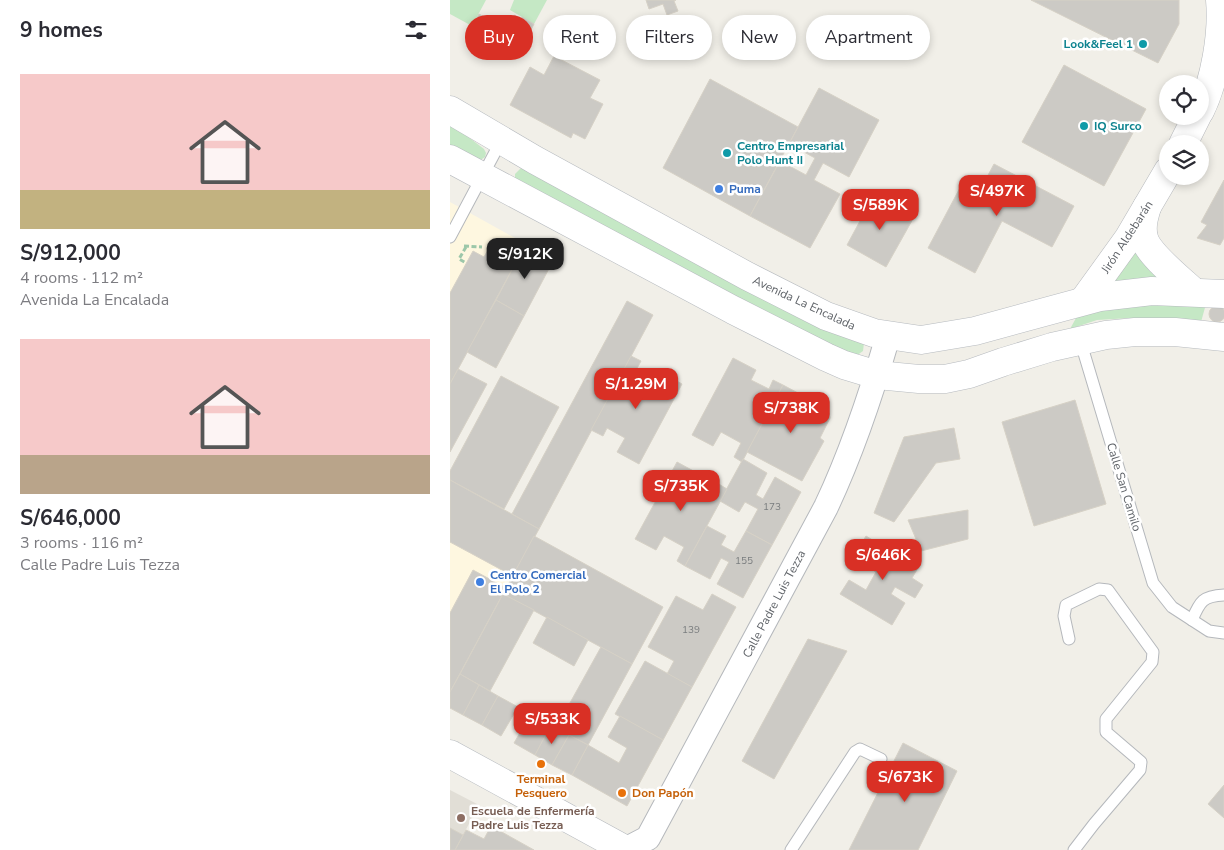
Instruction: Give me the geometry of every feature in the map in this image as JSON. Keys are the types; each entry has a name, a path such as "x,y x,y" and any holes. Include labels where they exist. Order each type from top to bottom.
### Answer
{"main road":[{"path":"1209,85 1216,59 1220,27 1220,0"},
{"name":"Avenida La Encalada","path":"450,110 501,141 755,280 826,316 857,328 888,336 921,340 947,336 982,329 1084,300 1129,293 1194,292 1224,294"},
{"path":"450,159 817,352 844,365 877,375 919,379 945,378 969,374 1011,359 1080,340 1136,332 1176,332 1224,337"},
{"name":"Jirón Aldebarán","path":"969,374 1021,342 1056,332 1066,325 1128,239 1160,185"},
{"path":"1147,207 1143,222 1146,245 1194,292"},
{"path":"450,754 626,850"}],"street":[{"name":"Calle Padre Luis Tezza","path":"626,850 648,838 822,516 844,470 877,375 888,336"}],"lane":[{"path":"450,236 501,141"},
{"name":"Calle San Camilo","path":"1080,340 1154,583 1172,607 1209,631 1224,633"},
{"path":"1069,639 1064,616 1066,605 1099,589 1108,590 1153,652 1152,662 1106,719 1106,732 1140,762 1140,770 1074,850"},
{"path":"1192,620 1199,605 1210,596 1224,595"},
{"path":"791,850 855,752 860,749 880,759"}],"path":[{"path":"466,263 459,259 466,247 482,247"}],"shaded area":[{"path":"450,202 526,244 450,384"},
{"name":"Centro Comercial El Polo 2","path":"450,480 539,529 450,692"},
{"name":"Escuela de Enfermería Padre Luis Tezza","path":"450,790 479,805 455,850 450,850"}],"green space":[{"path":"450,0 486,0 478,15 465,15 465,22 450,14"},
{"path":"514,0 547,0 534,24 533,15 519,15 510,10"},
{"path":"450,123 484,149 485,157 479,161 450,146"},
{"path":"521,168 525,168 864,343 863,351 856,356 822,343 515,178 515,174"},
{"path":"1137,245 1167,280 1111,284"},
{"path":"1140,301 1206,304 1201,322 1169,318 1130,318 1097,320 1070,329 1081,309"}],"building":[{"path":"646,0 676,0 674,1 678,11 667,15 663,4 649,9"},
{"name":"Look&Feel 1","path":"1031,0 1179,0 1179,24 1158,63"},
{"path":"552,60 562,60 600,80 590,98 603,104 585,139 573,133 571,138 510,105 530,67 544,75"},
{"name":"IQ Surco","path":"1064,65 1146,109 1104,186 1022,142"},
{"name":"Centro Empresarial Polo Hunt II","path":"710,79 798,127 750,216 663,168"},
{"path":"819,88 879,120 849,177 823,163 814,180 840,194 810,248 750,216 780,161 806,175 815,158 789,144"},
{"path":"994,164 1074,206 1052,247 1002,221 975,273 928,248 962,184 979,192"},
{"path":"1224,180 1224,238 1220,245 1197,238 1207,225 1201,222"},
{"path":"874,195 914,217 886,267 847,245"},
{"path":"505,245 522,251 450,384 450,293 473,251 484,257 488,250 495,246"},
{"path":"525,245 553,261 524,316 496,300"},
{"path":"496,300 524,316 496,368 467,352"},
{"path":"627,301 653,315 539,529 512,514"},
{"path":"1214,306 1220,306 1225,311 1223,320 1214,322 1209,317 1209,311"},
{"path":"631,356 641,361 634,374 655,385 661,372 682,384 639,464 617,452 625,438 607,428 603,436 591,430"},
{"path":"733,358 756,370 751,380 769,389 773,380 783,385 742,462 734,457 741,443 721,432 713,446 692,435"},
{"path":"458,369 487,384 450,452 450,384"},
{"path":"501,376 559,407 504,509 450,480 450,471"},
{"path":"783,385 813,401 811,405 818,403 822,405 829,413 830,418 820,438 824,441 802,481 747,452"},
{"path":"1075,400 1106,504 1034,526 1002,422"},
{"path":"954,428 960,459 936,463 894,522 874,513 904,437"},
{"path":"743,459 767,473 756,495 763,499 775,477 801,492 772,545 746,531 758,509 745,502 739,512 720,501"},
{"path":"677,462 699,474 694,483 711,493 717,483 727,489 685,566 677,561 684,547 664,536 656,550 635,539"},
{"path":"450,480 539,529 513,576 450,542"},
{"path":"968,510 968,539 921,551 908,520"},
{"path":"707,526 726,536 721,545 734,552 746,531 772,545 743,598 717,584 729,562 721,558 710,579 685,566"},
{"path":"534,536 663,607 632,664 503,594"},
{"path":"866,536 918,568 912,578 923,585 915,598 895,587 891,594 905,603 892,625 840,594 849,580 866,590 876,572 853,558"},
{"path":"473,570 506,588 450,692 450,613"},
{"path":"503,594 534,610 490,691 460,674"},
{"path":"712,594 736,607 692,687 667,674 674,661 648,647 676,596 703,610"},
{"path":"547,617 588,640 574,666 533,643"},
{"path":"808,639 847,651 774,779 742,761"},
{"path":"601,647 632,664 588,745 556,728"},
{"path":"645,661 692,687 663,740 615,714"},
{"path":"460,674 479,685 463,715 450,708 450,692"},
{"path":"479,685 498,696 482,725 463,715"},
{"path":"498,696 518,707 501,736 482,725"},
{"path":"531,714 551,725 535,755 514,743"},
{"path":"620,716 663,740 627,806 572,775 588,745 619,763 627,748 608,737"},
{"path":"551,725 569,735 552,765 535,755"},
{"path":"569,735 588,745 572,775 552,765"},
{"path":"903,743 957,771 918,850 849,850"},
{"path":"1224,785 1224,818 1208,804"},
{"path":"491,826 534,850 455,850 466,830 484,839"},
{"path":"450,828 463,835 455,850 450,850"}],"place":[{"name":"Look&Feel 1","path":"1143,44"},
{"name":"IQ Surco","path":"1084,126"},
{"name":"Centro Empresarial Polo Hunt II","path":"727,153"},
{"name":"Puma","path":"719,189"},
{"name":"Centro Comercial El Polo 2","path":"480,582"},
{"name":"Terminal Pesquero","path":"541,764"},
{"name":"Don Papón","path":"622,793"},
{"name":"Escuela de Enfermería Padre Luis Tezza","path":"461,818"}]}
